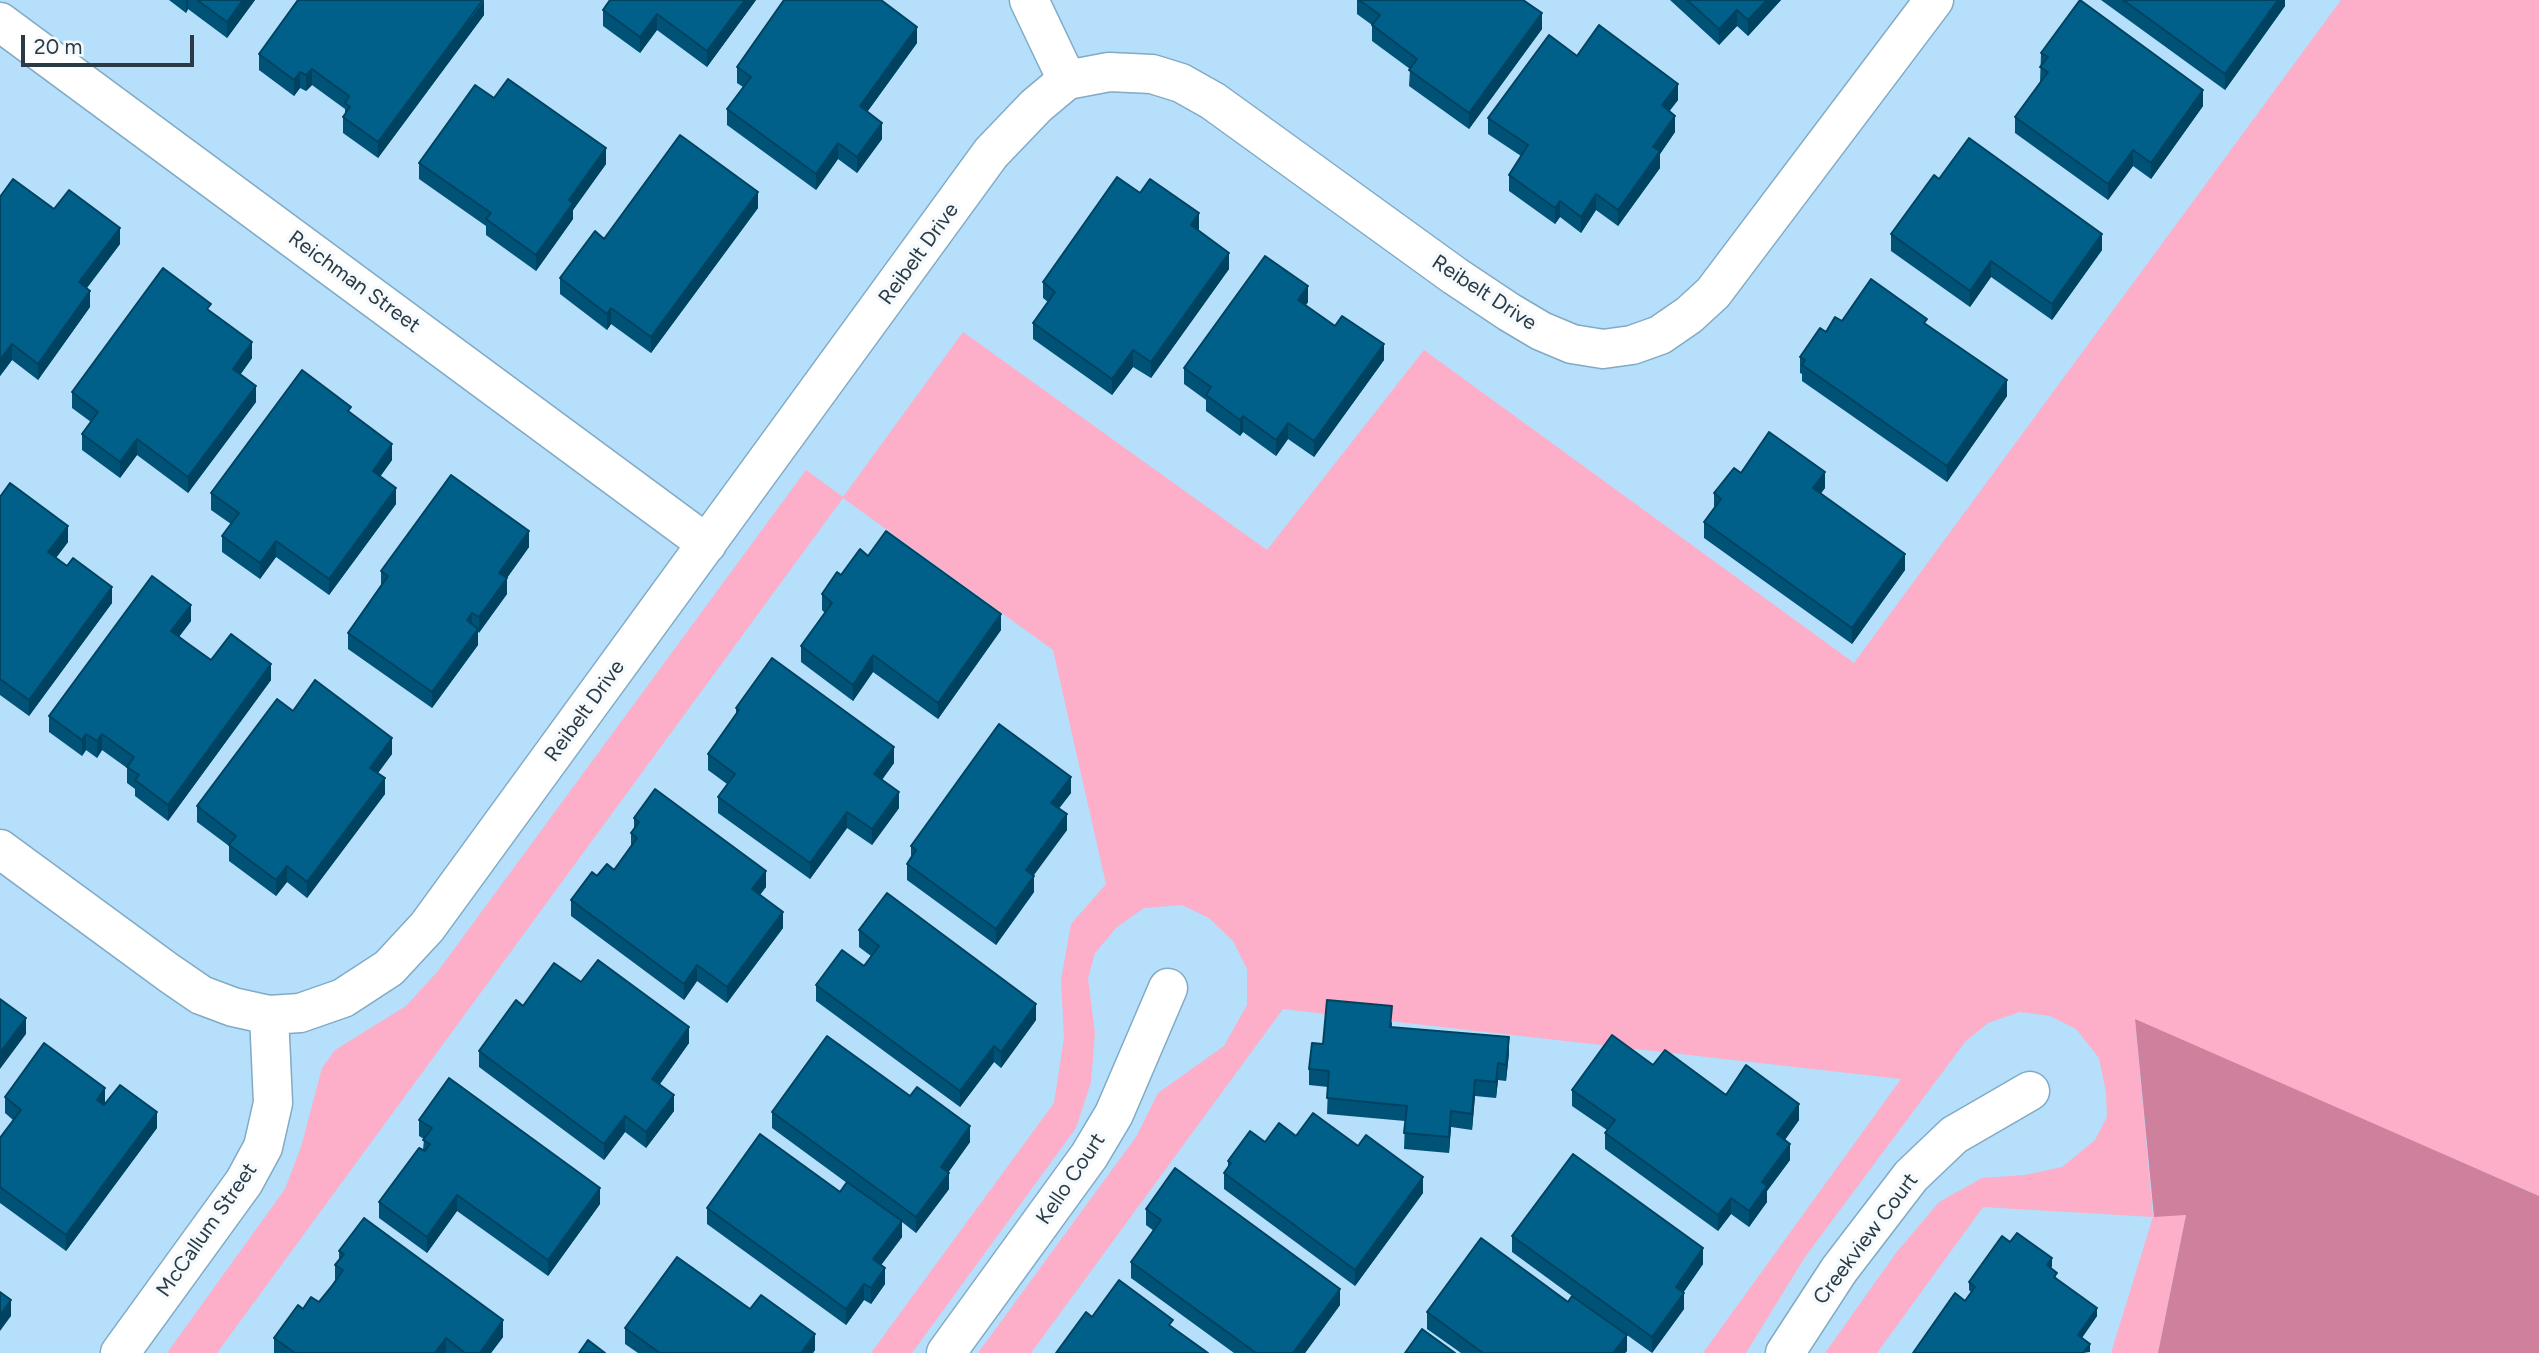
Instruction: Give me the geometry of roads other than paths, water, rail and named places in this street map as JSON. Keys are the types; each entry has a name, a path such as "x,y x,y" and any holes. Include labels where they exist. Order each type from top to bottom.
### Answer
{"street":[{"path":"1029,0 1067,80"},
{"name":"Reibelt Drive","path":"0,849 201,995 233,1007 269,1015 300,1013 343,998 389,968 427,927 991,153 1036,106 1067,80 1109,72 1152,74 1181,83 1213,101 1509,313 1572,344 1603,349 1632,345 1660,335 1689,315 1713,293 1934,0"},
{"name":"Reichman Street","path":"0,22 707,544"},
{"name":"Kello Court","path":"947,1353 1089,1156 1114,1114 1168,988"},
{"name":"McCallum Street","path":"120,1353 244,1182 263,1147 273,1102 269,1015"},
{"name":"Creekview Court","path":"1785,1353 1839,1270 1911,1176 1954,1135 2030,1091"}]}
